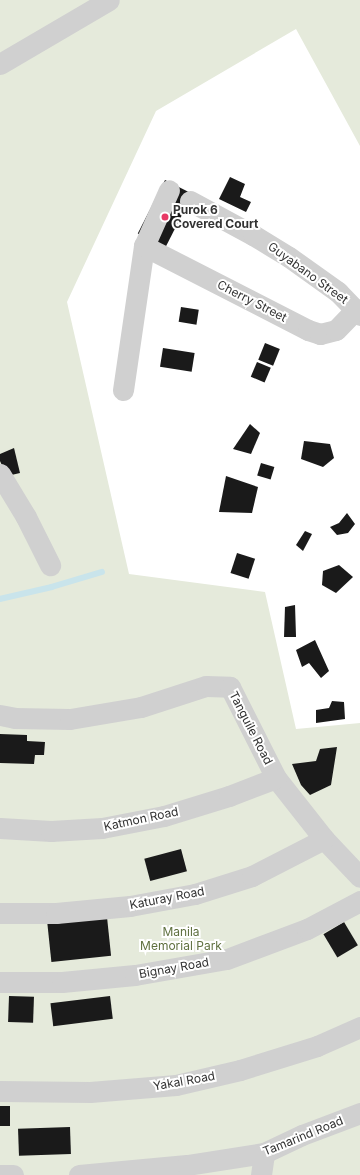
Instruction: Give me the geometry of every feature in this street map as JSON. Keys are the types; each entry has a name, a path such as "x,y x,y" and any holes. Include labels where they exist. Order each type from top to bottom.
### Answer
{"street":[{"path":"0,64 110,0"},
{"path":"123,390 144,246 169,190"},
{"name":"Guyabano Street","path":"190,201 253,235 289,257 338,292 358,312"},
{"name":"Cherry Street","path":"144,246 308,330 320,334 336,330 358,312"},
{"path":"0,474 26,517 50,566"},
{"name":"Tanguile Road","path":"0,715 14,718 70,719 141,708 206,686 230,687 276,778 324,839 360,877"},
{"name":"Katmon Road","path":"0,828 51,831 102,828 171,814 229,796 276,778"},
{"name":"Katuray Road","path":"0,913 56,912 130,906 195,894 252,876 324,839"},
{"name":"Bignay Road","path":"0,982 62,982 134,975 227,959 307,929 360,901"},
{"name":"Yakal Road","path":"0,1091 90,1092 176,1085 240,1070 317,1046 360,1027"},
{"name":"Tamarind Road","path":"79,1175 187,1165 264,1153 302,1135 360,1113"},
{"path":"261,1175 264,1153"},
{"path":"0,1175 13,1175"}],"green space":[{"name":"Manila Memorial Park","path":"0,0 360,0 360,146 296,29 156,111 67,302 129,574 265,592 296,729 360,723 360,1175 0,1175"}],"building":[{"path":"230,177 245,184 240,197 251,202 246,212 219,199"},
{"name":"Purok 6 Covered Court","path":"165,180 193,194 165,248 138,233"},
{"path":"181,307 199,310 196,325 179,322"},
{"path":"265,343 280,349 273,366 258,360"},
{"path":"163,348 195,353 192,372 160,367"},
{"path":"257,362 271,368 265,383 251,377"},
{"path":"250,424 260,433 251,454 233,449"},
{"path":"304,441 330,444 334,458 323,467 301,459"},
{"path":"14,448 20,473 7,476 0,461 0,454"},
{"path":"261,463 274,467 271,480 257,475"},
{"path":"226,476 258,487 252,513 219,512"},
{"path":"347,513 355,524 348,533 337,535 330,527 339,523"},
{"path":"305,531 312,534 303,551 296,545"},
{"path":"237,553 255,559 249,579 231,573"},
{"path":"339,565 353,577 336,593 322,585 323,571"},
{"path":"295,605 296,637 284,637 285,607"},
{"path":"315,640 329,671 321,678 309,663 302,667 296,650"},
{"path":"332,701 344,702 345,719 316,723 316,710 329,708"},
{"path":"0,734 27,735 27,741 45,742 44,755 35,755 34,764 0,763"},
{"path":"337,747 331,785 310,795 301,785 292,764 316,761 320,749"},
{"path":"181,849 187,871 150,881 144,859"},
{"path":"107,917 111,956 51,962 47,923"},
{"path":"344,922 358,945 337,958 323,934"},
{"path":"9,996 34,997 33,1023 8,1022"},
{"path":"110,996 113,1019 53,1026 50,1003"},
{"path":"0,1106 10,1106 10,1126 0,1126"},
{"path":"70,1127 71,1154 19,1156 18,1129"}],"waterway":[{"path":"0,599 52,587 102,572"}],"place":[{"name":"Purok 6 Covered Court","path":"165,217"}]}
